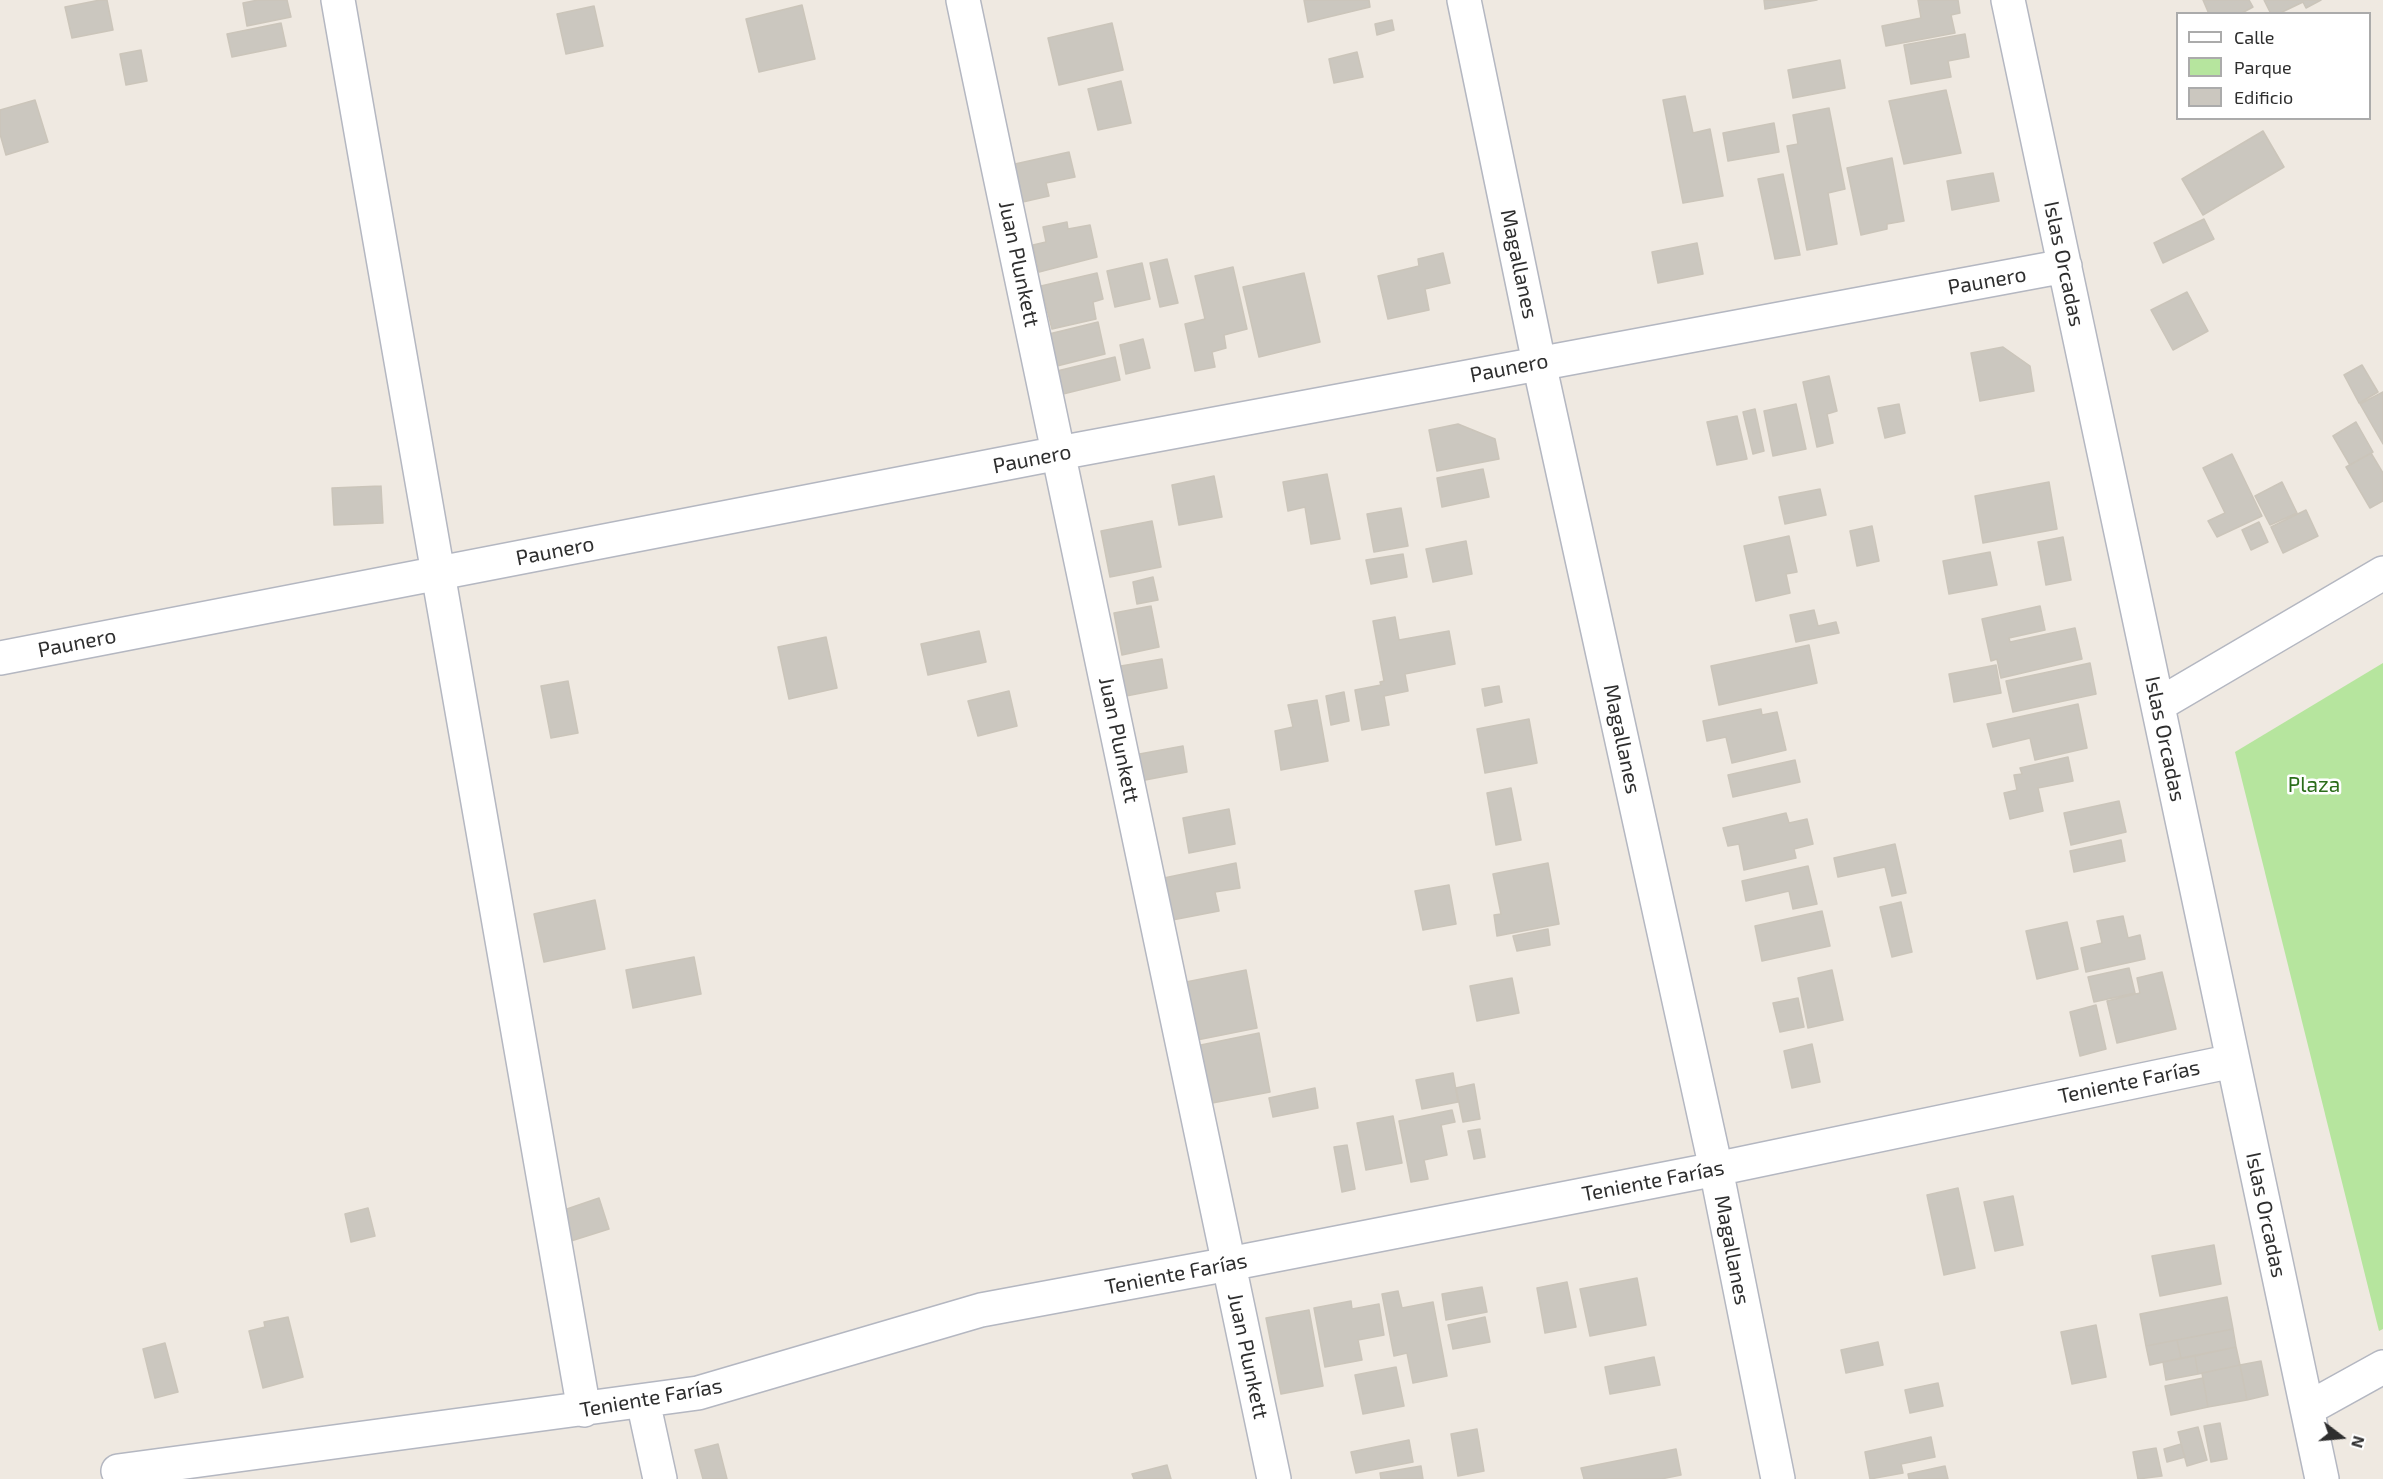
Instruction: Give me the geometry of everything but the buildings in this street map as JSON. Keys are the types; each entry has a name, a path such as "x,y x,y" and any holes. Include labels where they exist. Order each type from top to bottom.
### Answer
{"street":[{"path":"338,0 584,1410"},
{"name":"Juan Plunkett","path":"963,0 1274,1479"},
{"name":"Magallanes","path":"1464,0 1539,363 1716,1169 1778,1479"},
{"name":"Islas Orcadas","path":"2008,0 2322,1479"},
{"name":"Paunero","path":"0,658 1059,453 2065,266"},
{"path":"2158,705 2383,573"},
{"name":"Teniente Farías","path":"118,1471 698,1393 981,1310 1716,1169 2233,1060"},
{"path":"2307,1409 2383,1366"},
{"path":"643,1401 660,1479"}],"green space":[{"name":"Plaza","path":"2383,663 2383,1329 2379,1331 2235,752"}]}
